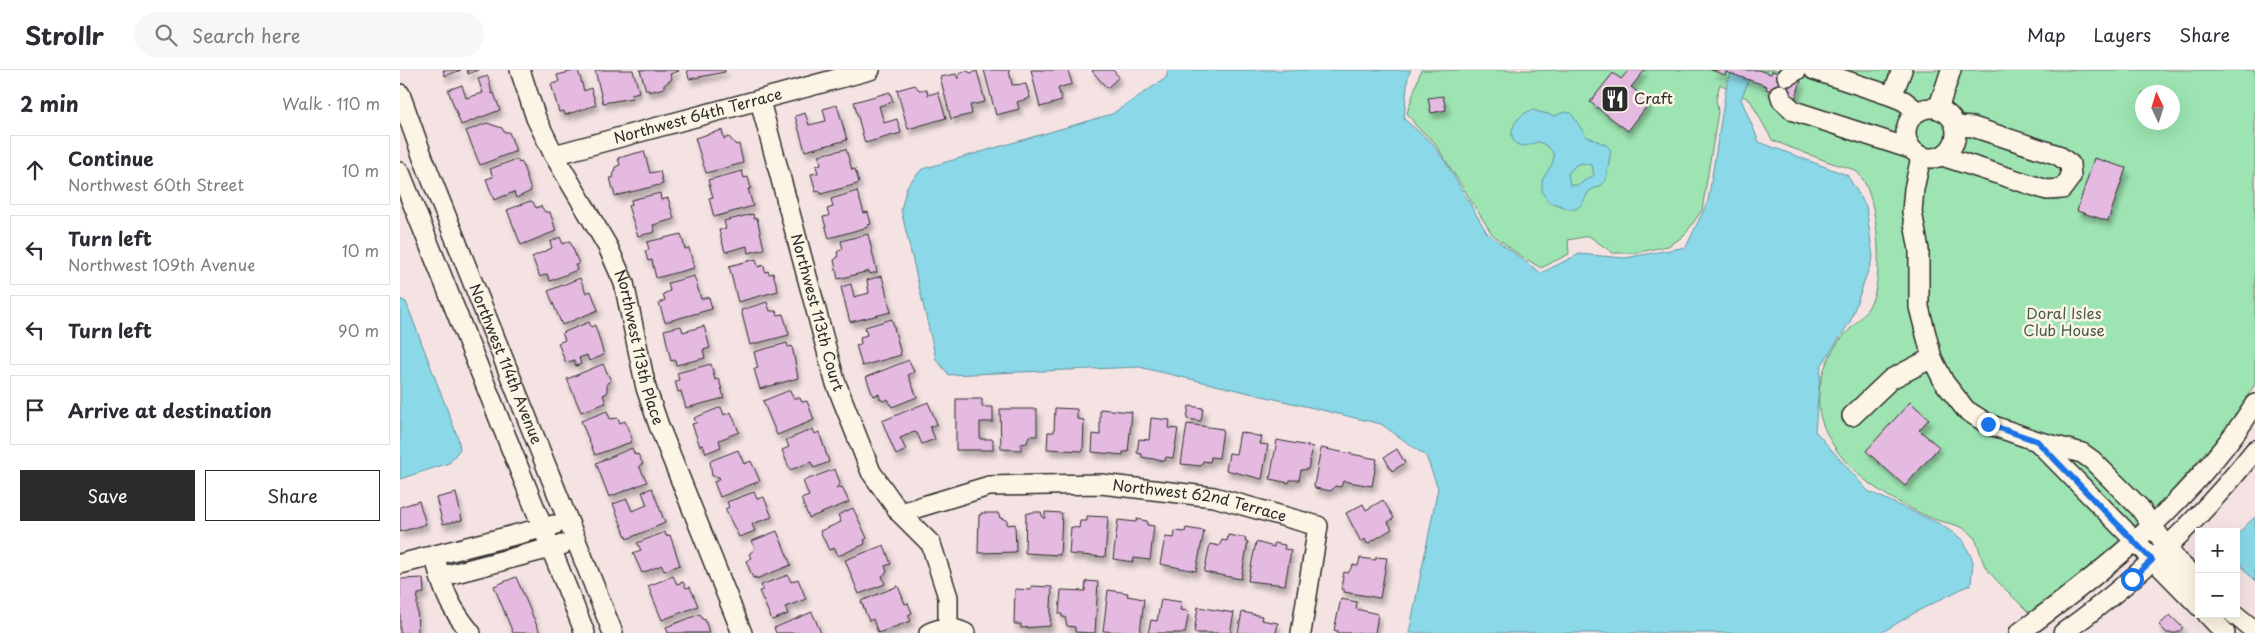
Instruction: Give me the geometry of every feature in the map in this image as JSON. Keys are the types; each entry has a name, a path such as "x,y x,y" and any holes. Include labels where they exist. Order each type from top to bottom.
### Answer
{"street":[{"name":"Northwest 113th Place","path":"520,70 536,118 554,155 608,246 624,283 646,388 658,426 742,633"},
{"name":"Northwest 64th Terrace","path":"554,155 870,70"},
{"path":"1814,70 1850,76 1904,101 1918,112"},
{"path":"1892,96 1902,70"},
{"path":"1938,109 1951,70"},
{"name":"Northwest 114th Avenue","path":"400,94 432,182 613,633"},
{"path":"1780,94 1782,100 1794,111 1916,153 1928,159 1942,156 1952,148 1956,139 1956,126 1948,114 1938,109 1928,108 1918,112 1908,122 1906,130 1906,140 1916,153 1916,177 1912,212 1918,250 1919,307 1932,358 1944,382 1966,410 1988,424 2037,441 2082,453 2105,472 2139,507 2177,561 2195,578"},
{"name":"Northwest 113th Court","path":"760,101 835,381 871,472 900,513 931,544 948,597 956,630"},
{"path":"1942,156 2055,191 2062,189 2071,177 2070,164 2058,156 1973,127 1956,126"},
{"path":"400,164 423,158"},
{"path":"402,184 432,182"},
{"name":"Northwest 114th Avenue","path":"402,184 585,633"},
{"path":"1852,416 1891,379 1932,358"},
{"path":"2019,633 2077,590 2153,525 2215,460 2255,404"},
{"path":"2037,441 2195,602"},
{"path":"2063,633 2167,546 2199,515 2255,450"},
{"name":"Northwest 62nd Terrace","path":"900,513 989,486 1101,484 1214,497 1318,526 1302,633"},
{"path":"400,564 543,529 568,521"},
{"path":"440,577 576,541"},
{"path":"468,548 474,568"},
{"path":"435,556 440,577 455,614 469,631"},
{"path":"2210,618 2225,633"},
{"path":"2239,618 2255,631"},
{"path":"929,633 936,630 956,630"}],"green space":[{"name":"Doral Isles Club House","path":"1421,70 2255,70 2255,384 2228,426 2170,493 2102,559 2030,614 1987,568 1972,534 1959,526 1934,519 1912,509 1865,480 1851,468 1840,454 1822,422 1819,412 1819,390 1824,368 1840,340 1869,306 1873,299 1877,280 1878,248 1874,211 1870,195 1857,172 1772,140 1750,100 1720,84 1716,99 1718,112 1702,210 1684,236 1668,246 1635,253 1613,253 1589,236 1568,240 1569,254 1541,268 1518,254 1492,234 1434,142 1416,126 1407,113"}],"water":[{"path":"1168,70 1411,70 1408,76 1404,119 1432,143 1446,163 1487,233 1541,273 1579,254 1625,258 1686,247 1708,201 1727,83 1733,70 1753,70 1741,99 1759,142 1847,175 1866,206 1873,257 1850,322 1821,366 1815,431 1868,491 1940,524 1963,540 1973,561 1971,584 1914,613 1881,633 1409,633 1438,488 1426,456 1381,424 1139,367 949,375 936,359 901,210 907,186 922,169 1112,114 1166,78"},
{"path":"1533,110 1554,116 1565,112 1571,113 1586,136 1606,145 1611,150 1606,180 1602,185 1589,191 1582,204 1576,209 1569,209 1549,203 1542,192 1542,181 1554,156 1552,151 1539,142 1524,146 1513,141 1512,130 1515,123 1525,113","holes":["1582,163 1592,165 1594,175 1578,185 1570,185 1568,174 1576,165"]},
{"path":"400,299 406,302 458,438 460,449 449,463 400,479"},
{"path":"2255,517 2255,581 2240,562 2240,533"}],"building":[{"path":"443,70 461,70 445,76"},
{"path":"467,70 479,70 468,74"},
{"path":"578,70 584,91 591,88 596,105 565,115 564,111 559,112 551,84 559,82 557,75"},
{"path":"595,70 633,70 639,92 631,94 632,98 603,103"},
{"path":"640,70 679,71 670,74 672,79 664,85 664,88 649,92 649,90 646,90"},
{"path":"687,70 725,70 725,72 689,79"},
{"path":"984,70 1009,70 1012,85 1026,84 1030,98 1017,102 1019,109 996,115"},
{"path":"1031,70 1068,70 1072,84 1058,88 1062,101 1040,107"},
{"path":"1093,70 1113,70 1119,77 1107,88"},
{"path":"1629,70 1645,70 1631,87 1650,102 1628,131 1590,102 1613,73 1621,79"},
{"path":"1711,70 1758,70 1771,74 1772,71 1801,81 1795,99 1766,89 1767,86 1726,72 1725,75"},
{"path":"967,71 971,73 977,71 985,102 970,105 972,114 951,119 940,77 956,74 958,79 961,72"},
{"path":"488,76 492,94 494,93 500,110 461,125 448,90 462,85 466,98 483,93 478,79"},
{"path":"915,85 919,90 927,90 928,95 938,92 946,118 908,129 897,90"},
{"path":"890,92 893,102 879,106 884,123 897,119 901,133 865,143 854,102"},
{"path":"1443,96 1446,110 1431,113 1428,98"},
{"path":"837,105 847,140 805,151 795,116 805,113 809,125 826,121 823,109"},
{"path":"487,123 502,128 504,132 509,132 516,151 480,165 466,131"},
{"path":"722,130 724,139 729,137 736,145 739,144 743,163 706,173 695,138"},
{"path":"846,149 852,170 855,169 859,182 821,194 820,191 816,192 811,174 818,173 816,166 821,164 819,155"},
{"path":"644,151 650,173 660,171 663,184 615,196 610,178 613,178 615,167 620,165 618,158"},
{"path":"2094,158 2126,168 2108,221 2077,211"},
{"path":"517,159 519,163 522,162 531,191 516,198 514,192 494,200 486,179 493,177 490,169"},
{"path":"742,171 744,178 748,177 751,188 748,189 753,206 714,217 709,198 713,197 708,180"},
{"path":"857,191 864,213 868,212 871,224 868,227 829,238 823,217 829,216 827,209 833,207 831,199"},
{"path":"660,193 661,200 668,198 674,219 653,225 655,232 638,236 628,206 632,205 631,200"},
{"path":"530,201 533,202 536,208 541,206 545,212 550,212 556,231 521,245 507,210"},
{"path":"753,214 754,219 757,218 764,249 748,253 747,246 725,252 719,230 726,229 724,221"},
{"path":"681,234 685,249 689,248 694,268 656,278 652,260 648,261 645,251 649,250 647,242"},
{"path":"868,234 877,272 870,274 869,271 838,279 834,260 838,257 837,252 843,249 841,241"},
{"path":"560,237 563,244 570,241 579,264 575,265 577,270 550,281 547,274 540,277 532,257 552,248 550,242"},
{"path":"756,259 758,267 764,265 765,272 773,273 778,291 738,302 729,266"},
{"path":"694,276 701,299 709,297 712,309 665,322 659,303 665,300 663,294 670,291 668,283"},
{"path":"882,276 891,312 850,322 841,287 851,284 854,297 869,293 867,280"},
{"path":"580,278 586,293 591,291 598,310 562,325 548,291"},
{"path":"767,302 770,311 776,311 778,315 783,314 789,335 750,345 741,310"},
{"path":"892,319 901,355 862,366 856,345 861,344 860,337 867,335 865,327"},
{"path":"589,322 591,327 595,325 604,355 589,361 587,355 579,358 581,364 576,366 574,360 566,363 558,343 565,340 562,333"},
{"path":"681,326 683,332 704,326 710,348 703,350 705,358 676,365 675,360 671,361 664,330"},
{"path":"787,343 788,347 792,346 798,378 760,389 754,369 758,368 754,352"},
{"path":"909,360 914,372 908,375 917,397 892,407 888,399 884,401 880,399 879,394 873,396 866,377"},
{"path":"603,364 611,381 607,383 607,393 603,395 606,403 581,412 567,379"},
{"path":"711,364 715,380 719,379 724,398 686,408 681,391 678,392 675,381 679,380 677,373"},
{"path":"790,390 793,398 800,398 802,402 807,401 814,420 777,435 763,401"},
{"path":"956,399 982,399 982,407 993,407 993,422 980,422 980,439 993,439 993,450 956,450"},
{"path":"928,402 937,424 930,427 935,439 922,444 917,433 914,432 900,438 906,450 896,455 882,421"},
{"path":"1910,402 1929,419 1919,430 1939,447 1905,486 1866,451"},
{"path":"1189,406 1203,408 1201,421 1187,419"},
{"path":"721,407 724,415 731,412 739,432 719,440 721,447 706,453 703,445 700,446 692,424 696,423 694,418"},
{"path":"1055,408 1077,409 1077,419 1084,420 1083,451 1047,449 1048,432 1054,432"},
{"path":"1000,409 1037,409 1037,436 1029,436 1027,443 1021,444 1021,450 1001,449"},
{"path":"1100,409 1132,412 1128,452 1123,452 1123,455 1092,452 1093,434 1100,435"},
{"path":"607,411 610,419 618,418 620,423 625,421 632,439 631,442 595,455 581,421"},
{"path":"1151,418 1170,420 1169,428 1178,429 1173,458 1166,457 1165,461 1142,457 1142,454 1137,453 1139,439 1149,440"},
{"path":"1187,424 1223,429 1219,458 1211,457 1210,462 1203,461 1201,466 1181,464"},
{"path":"813,429 815,434 819,432 829,462 814,468 811,462 790,470 782,450 789,447 786,440"},
{"path":"1240,432 1262,437 1260,444 1268,445 1262,479 1226,470 1229,453 1236,454"},
{"path":"1277,440 1313,447 1308,469 1301,470 1299,480 1290,480 1289,483 1270,479"},
{"path":"632,448 635,455 638,454 643,464 639,466 647,482 609,497 596,463"},
{"path":"1321,448 1377,459 1372,486 1343,481 1341,487 1335,486 1331,491 1315,488"},
{"path":"1397,449 1405,463 1392,471 1384,457"},
{"path":"738,450 744,464 751,461 760,481 720,497 714,482 720,480 719,477 712,476 710,461"},
{"path":"835,469 840,483 836,489 842,487 849,502 809,518 801,499 809,496 803,481"},
{"path":"652,488 665,523 627,539 613,504 627,499 632,511 647,505 642,492"},
{"path":"754,492 757,499 764,497 772,517 752,524 755,531 739,537 725,509 729,507 727,502"},
{"path":"456,493 462,520 443,524 436,498"},
{"path":"1383,500 1394,518 1388,522 1392,529 1367,544 1365,539 1361,542 1346,513 1363,504 1366,510"},
{"path":"419,501 426,524 400,532 400,507"},
{"path":"853,508 867,538 864,540 865,544 838,556 835,548 829,550 820,531 841,522 838,515"},
{"path":"1041,512 1043,518 1045,518 1045,512 1062,513 1060,555 1025,553 1026,514"},
{"path":"981,513 998,513 1000,518 1007,520 1007,525 1015,524 1016,552 978,553 979,515"},
{"path":"1087,516 1108,517 1105,557 1069,554 1071,527 1079,528 1080,521 1087,521"},
{"path":"1137,519 1147,521 1147,525 1154,526 1150,560 1134,558 1133,562 1113,559 1118,520 1136,522"},
{"path":"1186,528 1204,531 1196,571 1160,564 1165,537 1174,538 1175,531 1185,532"},
{"path":"777,531 791,565 756,579 756,577 753,578 746,561 751,558 749,554 755,549 752,541"},
{"path":"665,532 666,536 670,535 680,565 664,571 662,565 642,573 633,553 641,550 637,543"},
{"path":"1228,535 1246,538 1245,542 1248,542 1241,579 1204,572 1210,544 1219,546 1222,540 1227,541"},
{"path":"1256,542 1274,547 1274,543 1285,545 1284,549 1291,550 1285,585 1248,581"},
{"path":"884,545 891,564 885,566 887,572 882,576 885,584 859,594 845,560"},
{"path":"492,551 494,559 481,563 478,555"},
{"path":"1376,557 1387,558 1380,598 1344,592 1344,589 1341,589 1344,572 1348,573 1353,565 1358,566 1360,558 1376,560"},
{"path":"788,575 791,582 798,579 806,599 785,607 788,614 772,620 759,591 763,590 761,585"},
{"path":"673,576 677,584 683,582 686,588 690,587 698,606 662,620 648,586"},
{"path":"516,577 540,633 513,633 494,586"},
{"path":"423,578 424,593 418,594 417,603 418,633 400,633 400,579"},
{"path":"1086,581 1098,582 1095,633 1075,632 1075,627 1067,626 1065,617 1059,614 1061,590 1085,591"},
{"path":"898,586 905,604 908,603 912,613 908,615 911,621 878,633 873,619 869,621 861,601"},
{"path":"1031,586 1052,587 1050,626 1021,628 1021,624 1014,624 1015,589 1031,590"},
{"path":"1108,590 1128,593 1127,596 1144,599 1140,633 1103,631"},
{"path":"1161,599 1182,602 1180,610 1189,611 1185,633 1148,633 1151,620 1157,621"},
{"path":"1341,599 1357,602 1356,609 1378,614 1375,633 1337,633 1338,631 1334,630"},
{"path":"1198,607 1234,613 1230,633 1194,633"},
{"path":"812,612 821,633 776,633 774,628"},
{"path":"1242,612 1262,616 1261,620 1278,623 1276,633 1238,633"},
{"path":"700,614 703,620 705,619 709,633 668,633 666,627"},
{"path":"2170,615 2183,628 2177,633 2167,633 2159,625"}],"place":[{"name":"Craft","path":"1615,99"}],"route":[{"path":"1988,424 2037,441 2152,560 2132,579"}]}
